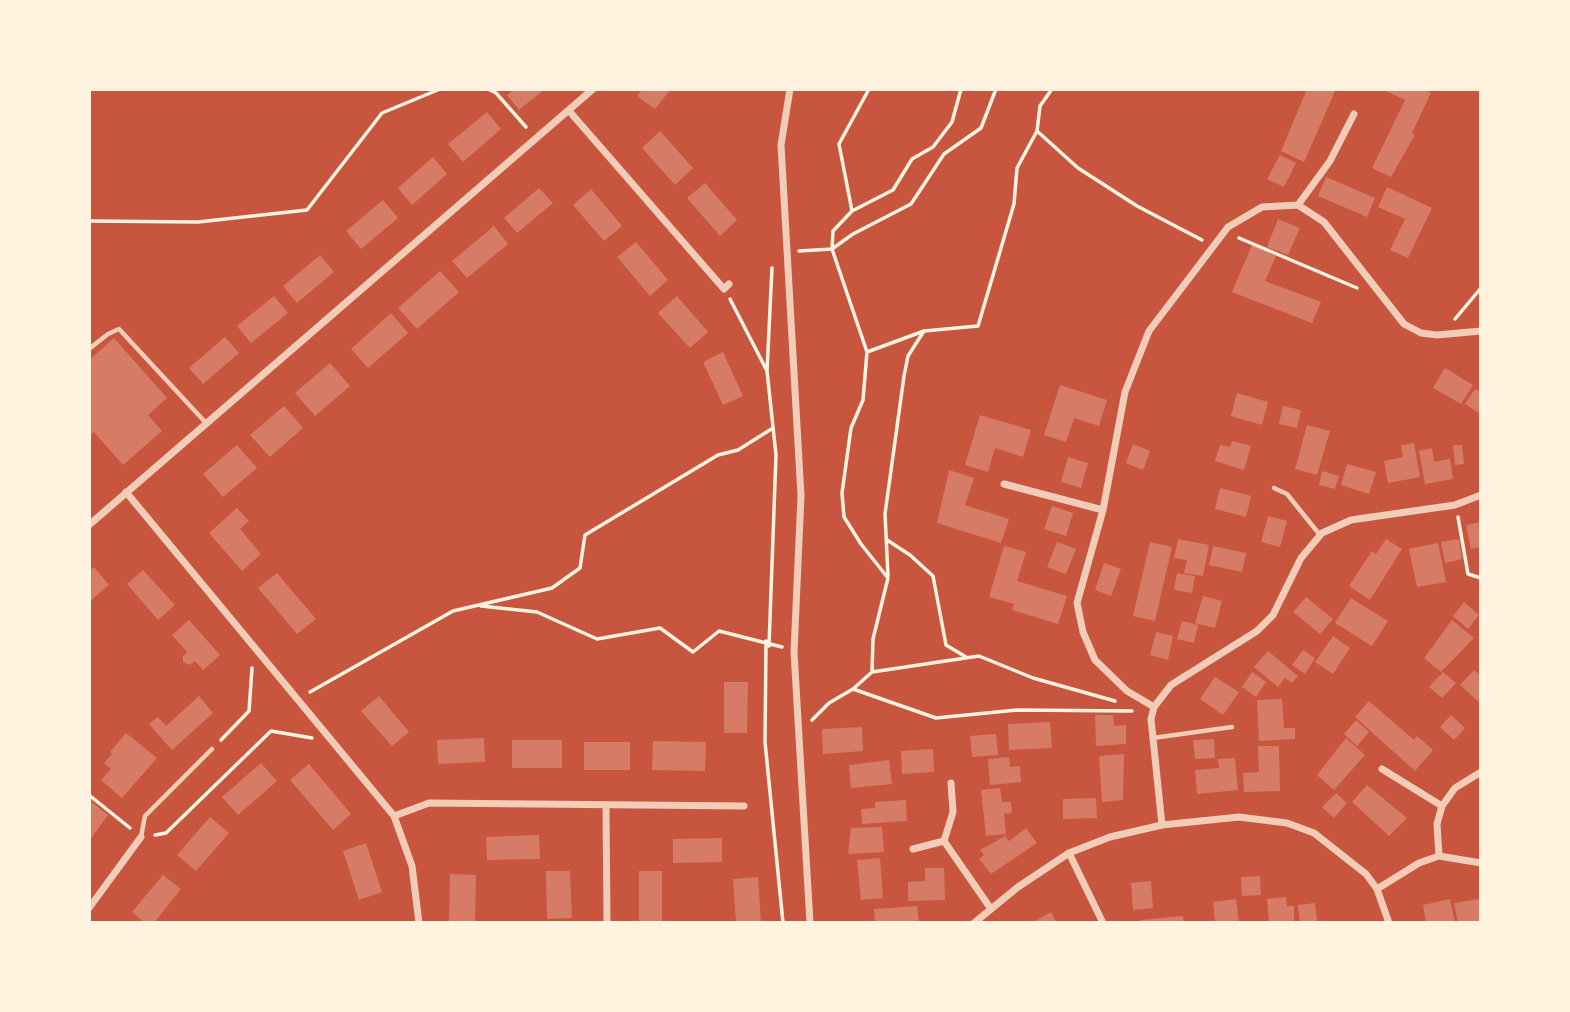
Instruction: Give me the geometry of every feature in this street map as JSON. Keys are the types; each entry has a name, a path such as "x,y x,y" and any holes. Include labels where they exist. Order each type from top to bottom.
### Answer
{"street":[{"path":"89,525 570,112 593,89"},
{"path":"790,89 781,145 801,496 794,652 810,923"},
{"path":"570,112 727,286"},
{"path":"1298,205 1330,161 1354,114"},
{"path":"1153,709 1111,678 1096,660 1083,632 1077,603 1102,510 1125,392 1149,331 1224,232 1245,215 1262,207 1298,205 1324,222 1404,324 1421,333 1481,331"},
{"path":"1004,484 1102,510"},
{"path":"126,492 253,649 394,816 412,866 419,923"},
{"path":"1162,825 1153,738 1153,709 1171,685 1257,631 1273,615 1301,558 1320,535 1351,520 1455,505 1481,495"},
{"path":"1382,769 1442,806"},
{"path":"1439,856 1437,824 1442,806 1455,788 1481,772"},
{"path":"944,842 953,812 951,783"},
{"path":"394,816 429,803 744,806"},
{"path":"606,806 607,923"},
{"path":"974,923 1069,853 1110,838 1162,825 1239,817 1287,823 1314,833 1366,874 1377,889 1389,923"},
{"path":"89,908 141,837"},
{"path":"913,849 944,842"},
{"path":"944,842 991,909"},
{"path":"1069,853 1103,923"},
{"path":"1377,889 1419,863 1439,856 1481,863"}],"lane":[{"path":"89,349 108,334 120,329 205,423"},
{"path":"1274,488 1287,494 1320,535"},
{"path":"1153,738 1231,727"},
{"path":"141,837 145,816 212,749"}],"path":[{"path":"89,221 198,222 307,209 382,113 440,89"},
{"path":"488,89 496,93 537,140"},
{"path":"852,211 839,144 869,89"},
{"path":"888,578 860,544 844,517 843,482 851,428 863,400 867,352 832,249 833,231 852,211 892,190 912,159 933,147 952,122 961,89"},
{"path":"766,641 769,646 776,454 767,371 773,255 832,249 853,234 911,204 944,153 981,128 996,89"},
{"path":"867,352 924,331 978,326 1014,204 1017,168 1037,131 1040,106 1052,89"},
{"path":"1037,131 1078,168 1137,206 1213,246"},
{"path":"1224,232 1335,277 1390,305"},
{"path":"727,286 767,371"},
{"path":"1450,334 1450,325 1481,288"},
{"path":"873,672 873,639 888,578 885,514 904,376 908,356 924,331"},
{"path":"299,702 312,691 453,611 552,588 580,568 585,535 718,455 738,450 773,428"},
{"path":"1455,505 1468,574 1481,578"},
{"path":"887,540 910,555 933,576 946,645 968,658"},
{"path":"479,606 537,612 597,639 660,628 693,652 719,631 766,641 794,652"},
{"path":"766,641 765,742 783,923"},
{"path":"212,749 249,710 253,649"},
{"path":"799,732 830,704 873,672 979,656 1033,678 1153,709"},
{"path":"853,689 936,718 1017,710 1153,709"},
{"path":"89,795 141,837 166,833 271,731 331,741"}],"building":[{"path":"515,89 545,89 519,110 507,95"},
{"path":"643,89 671,89 655,109 637,96"},
{"path":"1307,89 1336,89 1304,162 1281,151"},
{"path":"1381,89 1424,89 1431,93 1412,133 1415,135 1391,177 1372,168 1405,100"},
{"path":"487,112 501,129 463,162 448,144"},
{"path":"660,131 693,168 675,185 642,148"},
{"path":"1280,155 1296,163 1284,187 1267,179"},
{"path":"433,157 447,174 412,205 398,188"},
{"path":"1326,177 1375,198 1367,217 1318,196"},
{"path":"705,183 737,220 720,236 687,198"},
{"path":"1387,187 1432,208 1408,258 1390,250 1405,219 1378,207"},
{"path":"539,188 553,203 517,233 504,218"},
{"path":"591,189 622,226 604,241 573,205"},
{"path":"383,200 398,218 361,249 346,231"},
{"path":"1278,219 1300,228 1288,255 1267,247"},
{"path":"494,226 508,244 467,278 452,261"},
{"path":"636,242 668,280 650,296 617,257"},
{"path":"1252,245 1276,256 1265,281 1321,302 1312,323 1232,292"},
{"path":"320,255 334,272 297,303 283,286"},
{"path":"440,271 459,292 417,329 398,308"},
{"path":"274,296 288,313 251,343 237,326"},
{"path":"677,296 708,332 690,348 658,313"},
{"path":"391,313 408,333 368,368 351,349"},
{"path":"225,337 239,353 203,384 189,368"},
{"path":"114,338 167,398 148,415 162,431 123,465 94,432 89,436 89,360"},
{"path":"723,352 743,396 723,405 703,362"},
{"path":"330,363 350,386 315,416 295,393"},
{"path":"1445,368 1473,385 1461,404 1433,388"},
{"path":"1060,385 1107,400 1099,426 1074,418 1066,442 1044,435"},
{"path":"1475,389 1481,392 1479,413 1465,404"},
{"path":"1237,393 1268,402 1262,425 1231,416"},
{"path":"284,406 303,428 270,457 250,435"},
{"path":"1283,406 1301,410 1297,428 1279,424"},
{"path":"980,415 1031,430 1023,457 995,448 988,472 965,465"},
{"path":"1307,425 1330,431 1317,475 1295,469"},
{"path":"1232,441 1251,446 1244,470 1215,461 1220,445 1230,447"},
{"path":"1414,443 1420,477 1388,483 1384,461 1403,457 1401,445"},
{"path":"1133,444 1150,451 1143,470 1126,463"},
{"path":"237,445 257,468 223,497 203,474"},
{"path":"1453,445 1462,445 1464,464 1455,465"},
{"path":"1432,448 1434,462 1450,459 1453,479 1425,484 1419,451"},
{"path":"1068,457 1088,463 1081,488 1061,482"},
{"path":"1347,464 1376,472 1369,494 1341,485"},
{"path":"949,470 974,478 965,505 1009,519 1001,543 937,523"},
{"path":"1322,471 1339,476 1335,489 1319,485"},
{"path":"1220,488 1251,496 1246,517 1215,509"},
{"path":"1052,506 1073,513 1066,536 1044,529"},
{"path":"237,508 249,521 240,529 261,554 242,571 209,533"},
{"path":"1268,516 1287,521 1280,547 1261,542"},
{"path":"1481,522 1481,547 1471,549 1466,525"},
{"path":"1178,539 1209,545 1203,576 1184,573 1187,560 1174,558"},
{"path":"1386,539 1402,549 1370,600 1349,586 1372,551 1376,554"},
{"path":"1459,539 1462,559 1445,563 1441,542"},
{"path":"1057,542 1076,549 1066,574 1047,567"},
{"path":"1150,542 1172,547 1155,621 1133,616"},
{"path":"1438,543 1446,582 1417,587 1409,549"},
{"path":"1004,546 1026,552 1017,581 1067,596 1058,624 1012,610 1014,604 989,597"},
{"path":"1213,546 1246,553 1242,572 1209,565"},
{"path":"1104,563 1121,569 1111,596 1095,590"},
{"path":"94,567 109,585 89,602 89,571"},
{"path":"143,570 175,605 158,620 127,584"},
{"path":"277,573 316,619 297,634 258,588"},
{"path":"1177,573 1195,576 1192,593 1174,590"},
{"path":"1203,596 1222,601 1215,628 1195,623"},
{"path":"1306,597 1333,619 1320,634 1293,612"},
{"path":"1351,598 1388,621 1372,646 1335,623"},
{"path":"1464,602 1479,615 1468,629 1453,616"},
{"path":"189,620 220,655 203,670 195,661 190,665 183,662 183,656 187,652 172,635"},
{"path":"1452,620 1474,638 1441,672 1424,658"},
{"path":"1182,621 1198,625 1194,643 1177,639"},
{"path":"1156,632 1173,636 1168,660 1150,655"},
{"path":"1333,636 1350,648 1333,674 1315,662"},
{"path":"1303,650 1315,658 1305,674 1292,665"},
{"path":"1268,651 1298,676 1292,683 1285,678 1278,687 1254,667"},
{"path":"1474,670 1481,676 1481,704 1460,685"},
{"path":"1252,672 1266,682 1256,697 1242,687"},
{"path":"1443,672 1456,683 1442,698 1429,687"},
{"path":"1215,677 1239,692 1223,715 1200,699"},
{"path":"724,682 748,682 747,733 724,733"},
{"path":"199,696 213,713 172,750 149,724 158,717 166,726"},
{"path":"379,696 409,732 392,746 361,711"},
{"path":"1282,699 1284,728 1295,728 1295,739 1259,741 1257,700"},
{"path":"1369,701 1414,740 1417,736 1433,750 1415,771 1355,717"},
{"path":"1095,715 1113,715 1114,726 1126,725 1126,744 1096,746"},
{"path":"1451,715 1465,728 1454,740 1440,727"},
{"path":"1356,720 1369,732 1357,746 1344,734"},
{"path":"1050,722 1052,748 1009,750 1008,724"},
{"path":"862,727 863,751 823,754 822,729"},
{"path":"126,733 157,758 122,798 101,780 111,769 104,763"},
{"path":"996,734 998,755 972,757 970,736"},
{"path":"484,738 485,762 438,764 437,740"},
{"path":"1346,738 1365,755 1334,790 1317,775"},
{"path":"1214,739 1215,758 1195,759 1193,740"},
{"path":"512,740 562,740 562,768 512,768"},
{"path":"653,741 706,742 705,771 652,770"},
{"path":"584,742 630,742 630,770 584,770"},
{"path":"1258,746 1279,746 1280,791 1244,792 1243,773 1259,772"},
{"path":"933,749 934,772 902,774 901,751"},
{"path":"1124,754 1123,800 1102,802 1099,756"},
{"path":"1009,757 1010,767 1020,766 1021,782 990,785 988,759"},
{"path":"1235,758 1238,790 1197,794 1195,770 1219,768 1218,759"},
{"path":"889,760 892,784 851,788 849,765"},
{"path":"261,763 277,781 238,815 222,797"},
{"path":"309,764 351,814 333,830 290,780"},
{"path":"1367,785 1407,818 1389,836 1352,802"},
{"path":"1000,788 1002,802 1011,802 1012,813 1004,814 1006,834 986,836 981,790"},
{"path":"1336,793 1347,803 1334,818 1322,807"},
{"path":"1096,798 1097,818 1063,819 1063,799"},
{"path":"89,800 108,815 89,841"},
{"path":"906,800 907,821 862,824 861,809 875,808 875,802"},
{"path":"210,817 229,833 196,871 177,855"},
{"path":"882,827 884,852 848,854 851,828"},
{"path":"1026,828 1037,843 991,874 979,859 984,855 980,850 1005,836 1009,841"},
{"path":"539,835 540,859 487,860 486,837"},
{"path":"722,838 722,862 673,863 673,839"},
{"path":"366,843 382,892 359,900 343,851"},
{"path":"880,858 883,898 861,900 857,860"},
{"path":"925,868 944,868 945,900 908,901 908,882 925,881"},
{"path":"546,871 570,871 572,918 547,919"},
{"path":"639,871 662,871 662,922 639,922"},
{"path":"450,874 476,875 475,923 449,923"},
{"path":"163,875 181,889 154,923 145,923 132,912"},
{"path":"1260,876 1261,895 1242,896 1241,877"},
{"path":"758,877 761,923 736,923 733,879"},
{"path":"1151,881 1153,908 1133,910 1131,883"},
{"path":"1286,897 1287,906 1294,906 1294,923 1269,923 1267,899"},
{"path":"1236,899 1239,923 1215,923 1213,902"},
{"path":"1450,899 1455,923 1426,923 1423,905"},
{"path":"1479,899 1481,923 1458,923 1454,903"},
{"path":"1315,903 1317,921 1300,923 1298,905"},
{"path":"917,906 919,923 875,923 874,909"},
{"path":"1051,912 1057,923 1032,923"},
{"path":"1183,916 1184,923 1141,923 1141,920"}]}
